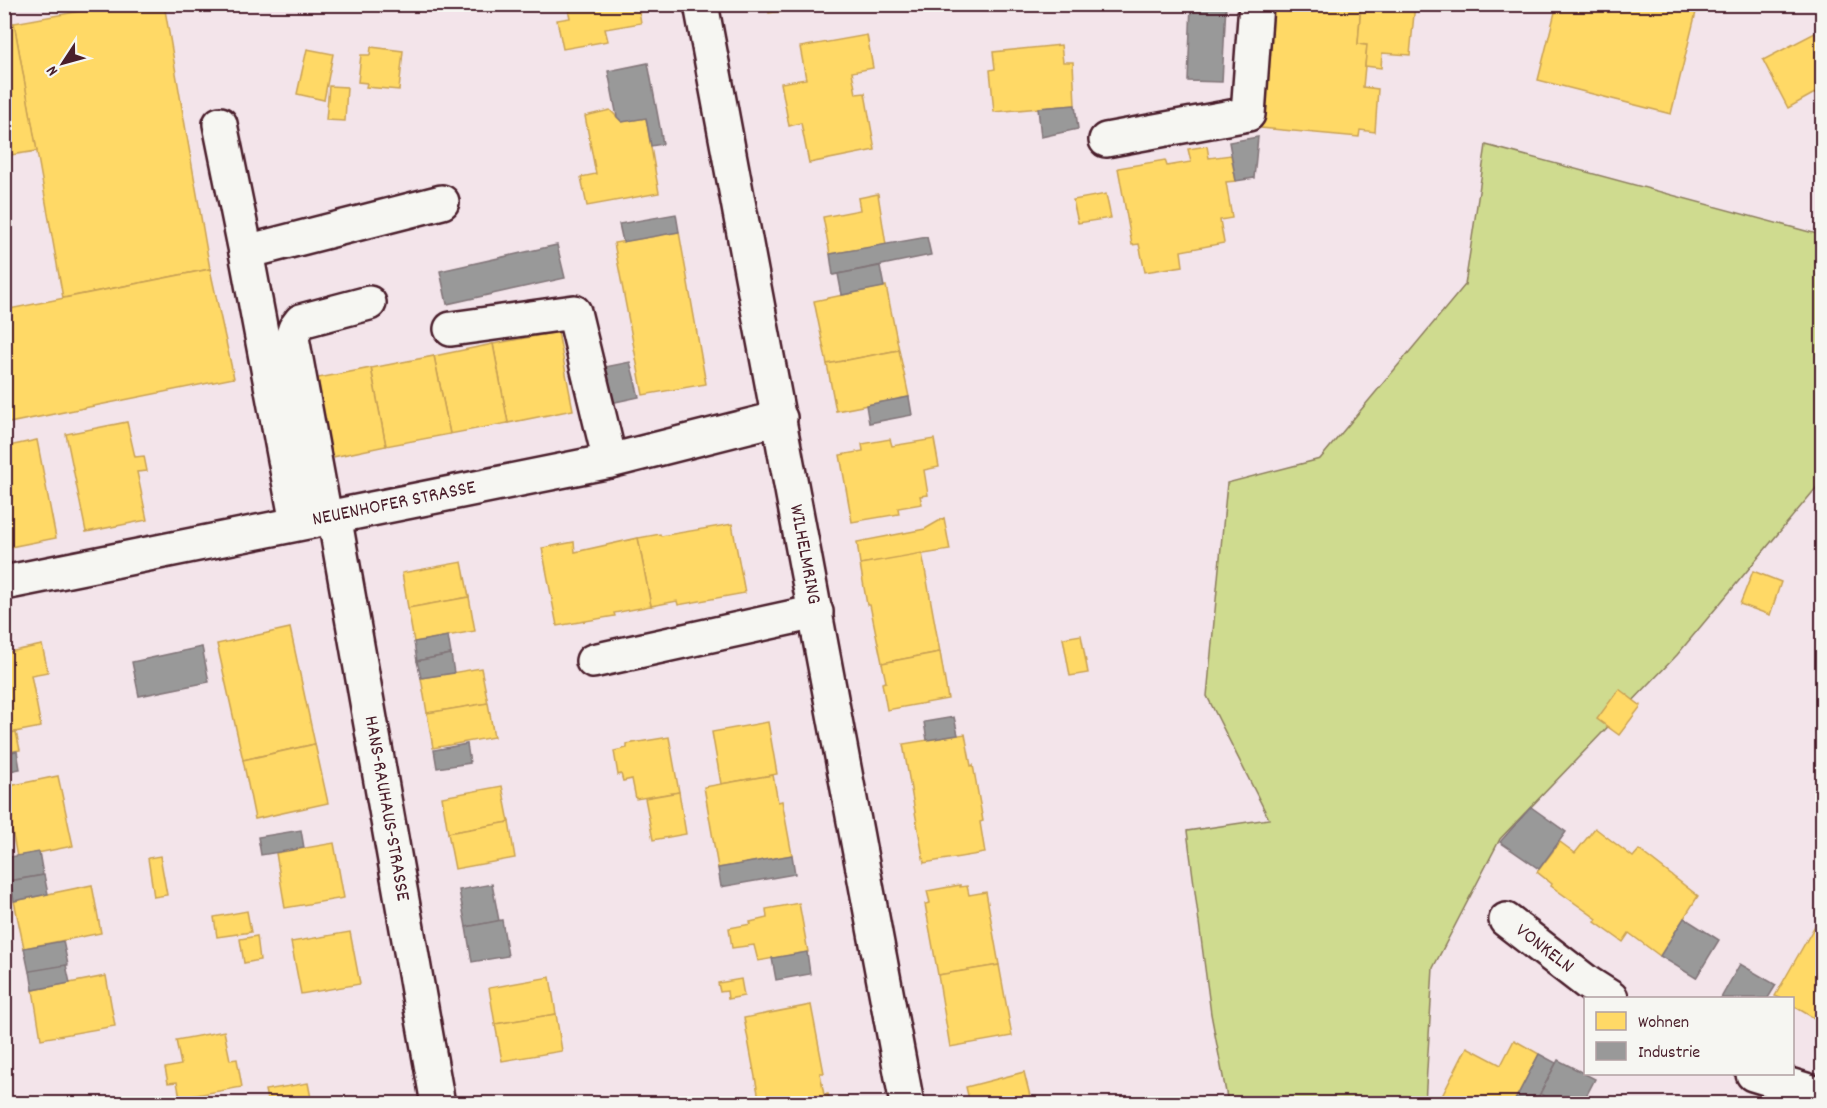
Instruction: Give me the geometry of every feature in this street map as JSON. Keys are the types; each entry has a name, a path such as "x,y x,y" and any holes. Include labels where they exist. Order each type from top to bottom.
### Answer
{"street":[{"name":"WILHELMRING","path":"701,4 907,1104"},
{"path":"1106,140 1248,114 1256,4"},
{"path":"220,124 246,252 319,518"},
{"path":"246,252 442,202"},
{"path":"319,518 292,338 301,321 369,303"},
{"path":"451,329 574,312 610,461"},
{"name":"NEUENHOFER STRASSE","path":"4,583 610,461 780,418"},
{"name":"HANS-RAUHAUS-STRASSE","path":"319,518 438,1104"},
{"path":"592,661 816,612"},
{"name":"VONKELN","path":"1506,920 1608,997"},
{"path":"1756,1075 1822,1095"}],"green space":[{"path":"1486,145 1817,234 1822,231 1822,481 1677,655 1500,839 1433,968 1425,1103 1228,1103 1211,1014 1187,831 1269,819 1207,696 1227,483 1320,459 1465,285"}],"building: Wohnen":[{"path":"120,4 164,4 210,269 63,298 14,23"},
{"path":"567,4 638,4 641,23 605,29 608,41 563,49 557,20 570,18"},
{"path":"768,4 827,4 769,13"},
{"path":"1267,4 1361,4 1358,44 1367,45 1363,87 1378,89 1375,132 1360,130 1359,137 1261,128 1269,36"},
{"path":"1361,4 1415,4 1410,55 1382,53 1381,68 1365,66 1367,45 1358,44"},
{"path":"1557,4 1698,4 1671,114 1538,80"},
{"path":"14,23 37,151 4,156 4,25"},
{"path":"1815,33 1822,45 1822,89 1788,108 1763,60"},
{"path":"867,35 873,68 852,72 856,94 865,93 875,150 809,163 801,123 789,126 781,83 806,79 800,47"},
{"path":"1061,45 1063,62 1073,62 1075,105 994,112 990,70 995,69 993,52"},
{"path":"371,47 403,51 399,90 366,87 367,83 358,82 361,55 370,55"},
{"path":"307,49 333,54 324,100 297,94"},
{"path":"329,86 347,87 345,121 326,120"},
{"path":"610,110 622,122 646,118 659,193 587,206 581,177 596,174 585,116"},
{"path":"1207,146 1209,158 1231,155 1236,181 1226,182 1232,218 1220,220 1224,243 1181,251 1183,266 1145,272 1139,244 1132,245 1118,168 1165,160 1167,166 1191,162 1188,149"},
{"path":"878,194 886,245 830,254 823,217 860,210 858,198"},
{"path":"1106,194 1111,218 1078,223 1073,200"},
{"path":"679,232 706,384 643,395 614,243"},
{"path":"210,269 234,378 4,424 4,310"},
{"path":"886,286 899,350 827,364 814,301"},
{"path":"558,332 573,410 508,423 493,344"},
{"path":"493,344 508,423 450,434 434,356"},
{"path":"899,350 909,397 836,411 827,364"},
{"path":"434,356 450,434 386,446 371,368"},
{"path":"371,368 386,446 328,458 313,379"},
{"path":"127,422 135,457 144,456 147,471 137,472 147,520 86,532 66,434"},
{"path":"890,439 892,446 934,439 939,467 924,470 928,495 920,496 922,504 898,508 899,514 852,522 840,455 863,451 862,444"},
{"path":"37,440 56,538 5,548 4,447"},
{"path":"944,518 950,550 860,564 857,542 925,529"},
{"path":"732,524 745,593 678,605 677,601 651,606 638,538"},
{"path":"638,538 651,606 614,613 615,616 557,626 542,548 574,542 575,552"},
{"path":"922,553 940,652 882,663 870,605 867,605 860,564"},
{"path":"462,562 469,597 408,608 402,573"},
{"path":"1753,571 1781,582 1770,615 1740,604"},
{"path":"469,597 475,631 414,642 408,608"},
{"path":"290,628 315,744 243,760 217,644"},
{"path":"1081,635 1088,673 1070,676 1063,638"},
{"path":"42,645 48,672 31,675 41,727 4,734 4,653"},
{"path":"940,652 948,699 887,710 882,683 886,682 882,663"},
{"path":"481,668 488,703 427,713 421,678"},
{"path":"1619,689 1641,706 1619,735 1597,719"},
{"path":"488,703 494,737 433,748 427,713"},
{"path":"768,722 777,774 721,784 712,732"},
{"path":"16,732 20,750 4,753 4,734"},
{"path":"965,734 983,821 980,822 985,853 924,863 903,744"},
{"path":"669,737 679,792 636,799 632,779 623,781 621,774 618,775 614,751 627,748 627,744"},
{"path":"315,744 328,803 255,819 243,760"},
{"path":"773,775 778,802 782,801 792,855 718,868 704,787"},
{"path":"58,776 73,846 17,857 12,831 8,832 4,816 4,787"},
{"path":"502,786 509,822 448,833 442,797"},
{"path":"679,792 686,834 653,840 645,798"},
{"path":"509,822 515,858 455,869 448,833"},
{"path":"1595,828 1633,857 1639,850 1698,896 1660,956 1629,933 1623,942 1595,922 1597,919 1551,886 1552,884 1537,872 1560,842 1575,853"},
{"path":"334,843 344,898 285,908 276,853"},
{"path":"160,856 167,895 154,897 148,858"},
{"path":"92,885 101,933 24,948 14,901"},
{"path":"960,885 960,887 967,886 969,895 986,892 999,965 938,975 925,904 930,903 927,891"},
{"path":"799,903 808,952 758,961 754,945 732,948 729,928 767,918 766,909"},
{"path":"247,911 251,932 217,937 214,917"},
{"path":"1820,917 1822,919 1822,1023 1794,1006 1794,997 1775,996"},
{"path":"350,932 360,984 301,994 291,942"},
{"path":"257,936 260,960 244,963 240,939"},
{"path":"999,965 1012,1036 950,1047 938,975"},
{"path":"106,976 115,1026 41,1039 33,990"},
{"path":"550,977 556,1014 495,1024 489,988"},
{"path":"741,979 744,996 728,999 727,991 720,992 718,983"},
{"path":"811,1005 824,1073 820,1073 824,1095 828,1094 830,1104 760,1104 744,1018"},
{"path":"556,1014 562,1051 502,1061 495,1024"},
{"path":"224,1031 230,1060 237,1059 242,1087 180,1098 177,1082 168,1083 165,1068 181,1065 176,1040"},
{"path":"1514,1040 1539,1054 1513,1104 1442,1104 1439,1102 1467,1047 1501,1065"},
{"path":"1024,1072 1032,1104 970,1104 966,1087"},
{"path":"308,1083 311,1098 282,1104 268,1104 265,1090"}],"building: Industrie":[{"path":"1100,4 1132,4 1132,8"},
{"path":"1191,4 1226,4 1222,82 1188,81"},
{"path":"648,63 663,144 651,146 646,118 622,122 617,117 608,71"},
{"path":"1075,105 1078,129 1041,137 1038,108"},
{"path":"1258,137 1254,178 1236,181 1229,142"},
{"path":"676,214 679,232 623,242 619,224"},
{"path":"927,237 931,255 833,275 830,254"},
{"path":"557,245 565,278 447,304 440,271"},
{"path":"880,266 884,287 842,295 838,274"},
{"path":"630,362 639,397 601,405 595,369"},
{"path":"909,397 912,415 869,423 866,405"},
{"path":"448,636 451,654 417,661 414,642"},
{"path":"202,647 209,682 139,696 132,662"},
{"path":"451,654 454,673 421,678 417,661"},
{"path":"954,717 958,735 927,740 924,722"},
{"path":"467,744 470,763 437,768 434,750"},
{"path":"17,751 20,769 4,772 4,753"},
{"path":"1531,807 1566,832 1539,869 1500,842"},
{"path":"301,830 304,848 261,855 258,837"},
{"path":"39,852 43,875 8,881 4,858"},
{"path":"792,855 795,874 721,887 718,868"},
{"path":"44,875 48,894 14,901 10,881"},
{"path":"492,884 499,921 466,927 459,890"},
{"path":"1684,918 1719,940 1696,978 1660,956"},
{"path":"502,920 508,956 472,962 466,927"},
{"path":"63,941 68,965 29,972 24,948"},
{"path":"807,952 810,974 776,980 772,958"},
{"path":"1740,964 1776,985 1769,997 1722,997"},
{"path":"66,965 70,983 33,990 30,971"},
{"path":"1539,1054 1556,1063 1535,1104 1513,1104"},
{"path":"1558,1060 1595,1079 1582,1104 1559,1104 1540,1094"}]}
